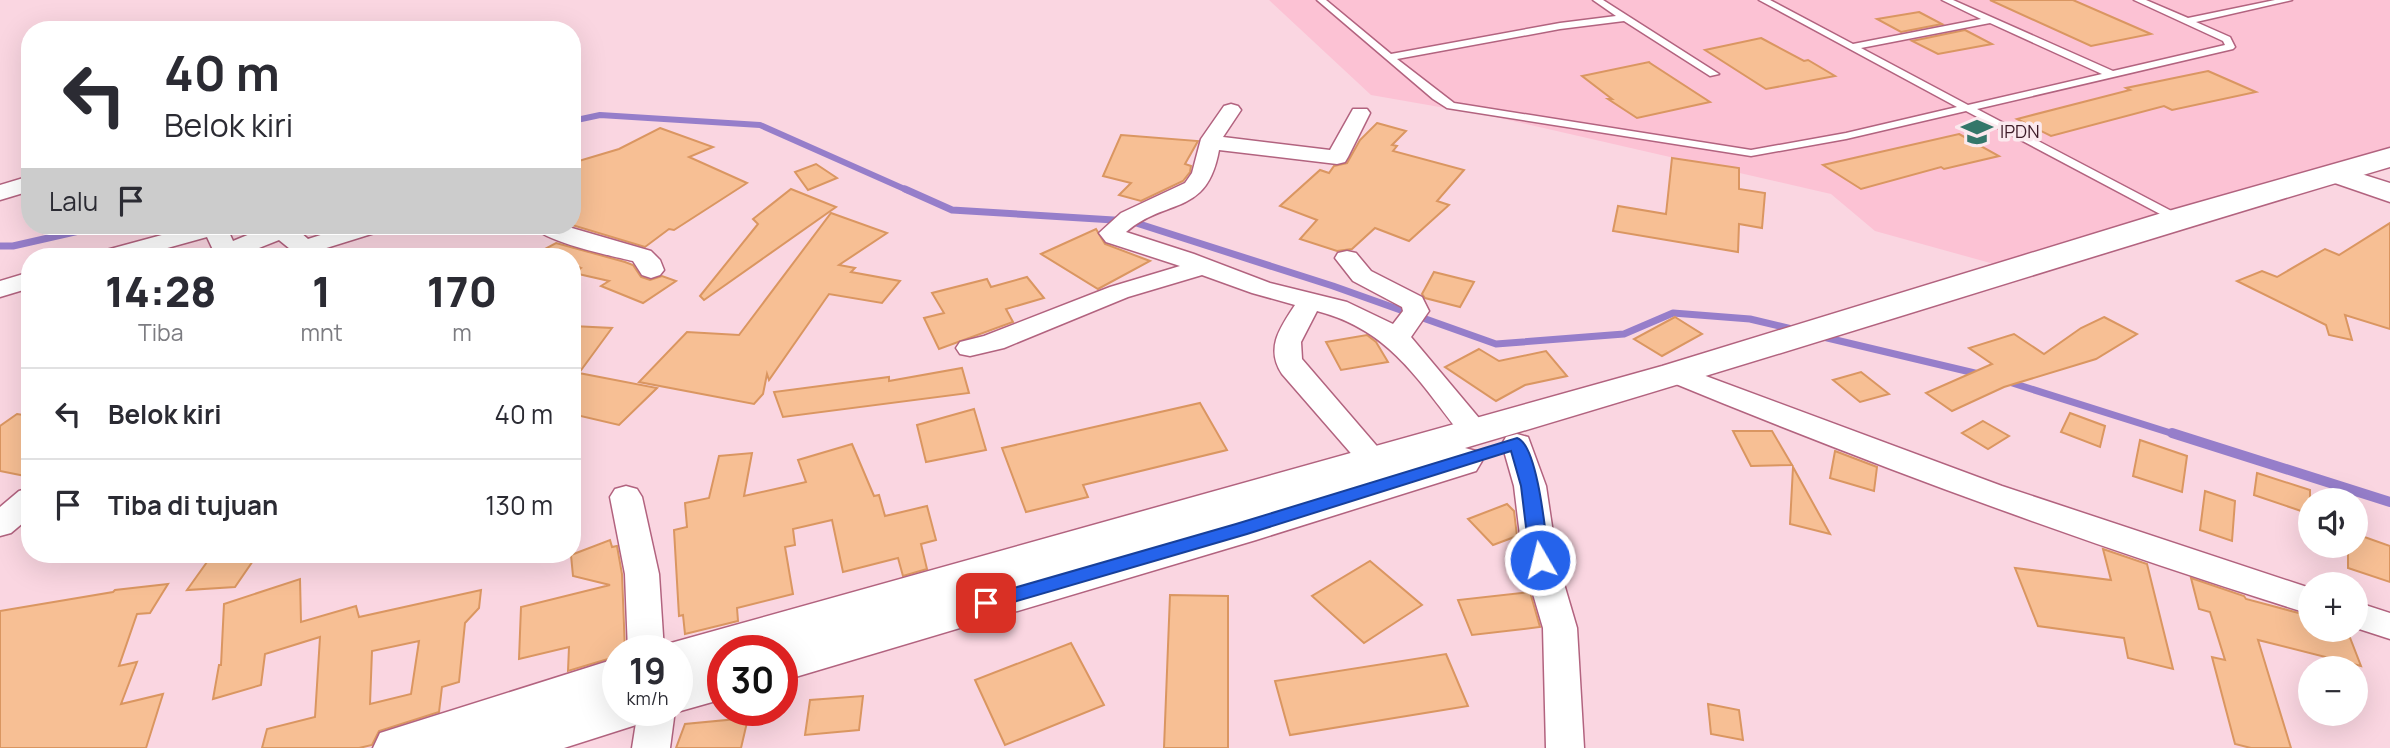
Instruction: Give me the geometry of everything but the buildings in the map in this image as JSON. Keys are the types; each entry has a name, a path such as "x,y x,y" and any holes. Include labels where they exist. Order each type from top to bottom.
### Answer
{"main road":[{"path":"693,656 1517,444 1689,380 1796,346 2369,181 2390,157"},
{"path":"1858,329 2177,219 2369,181"},
{"path":"798,657 1234,516 1373,459 1474,431 1689,380"},
{"path":"399,748 602,683"},
{"path":"495,748 602,715"}],"street":[{"path":"1231,110 1210,142 1208,161 1200,180 1193,188 1124,222 1111,233 1115,237 1185,258 1261,288 1353,314 1405,325 1447,395 1474,431"},
{"path":"1210,142 1337,157 1360,113"},
{"path":"0,193 21,186"},
{"path":"142,248 192,235"},
{"path":"240,248 266,235"},
{"path":"289,235 304,248 345,235"},
{"path":"567,235 642,256 648,260 651,270"},
{"path":"1347,258 1362,276 1401,294 1413,303 1405,325"},
{"path":"970,348 994,342 1153,280 1203,267"},
{"path":"0,289 21,283"},
{"path":"1311,300 1286,345 1284,355 1292,368 1373,459"},
{"path":"1689,380 1828,435 2115,537 2298,596"},
{"path":"1517,444 1530,486 1540,560 1560,628 1565,748"},
{"path":"626,497 642,574 645,635"},
{"path":"0,525 21,507"},
{"path":"2368,619 2390,626"},
{"path":"651,748 654,726"}],"lane":[{"path":"1321,0 1437,97 1457,108 1751,153 1780,150 2230,47 2227,39 2138,0"},
{"path":"1597,0 1714,74"},
{"path":"1763,0 2177,219"},
{"path":"1946,0 2113,75"},
{"path":"2188,21 2288,0"},
{"path":"1390,57 1560,26 1625,18"},
{"path":"1852,47 1991,20"}],"shaded area":[{"name":"IPDN","path":"1269,0 2390,0 2390,148 1994,264 1875,231 1831,194 1491,116 1371,95"}],"waterway":[{"path":"581,119 600,115 760,125 909,191"},
{"path":"905,189 952,210 1130,221 1333,286 1496,344 1624,334 1673,313 1750,319 1796,330"},
{"path":"0,246 13,246 61,235"},
{"path":"1819,336 1983,375"},
{"path":"2006,381 2177,435"},
{"path":"2172,433 2390,502"}],"place":[{"name":"IPDN","path":"1977,132"}],"route":[{"path":"986,603 1517,444 1530,486 1540,560"}]}
